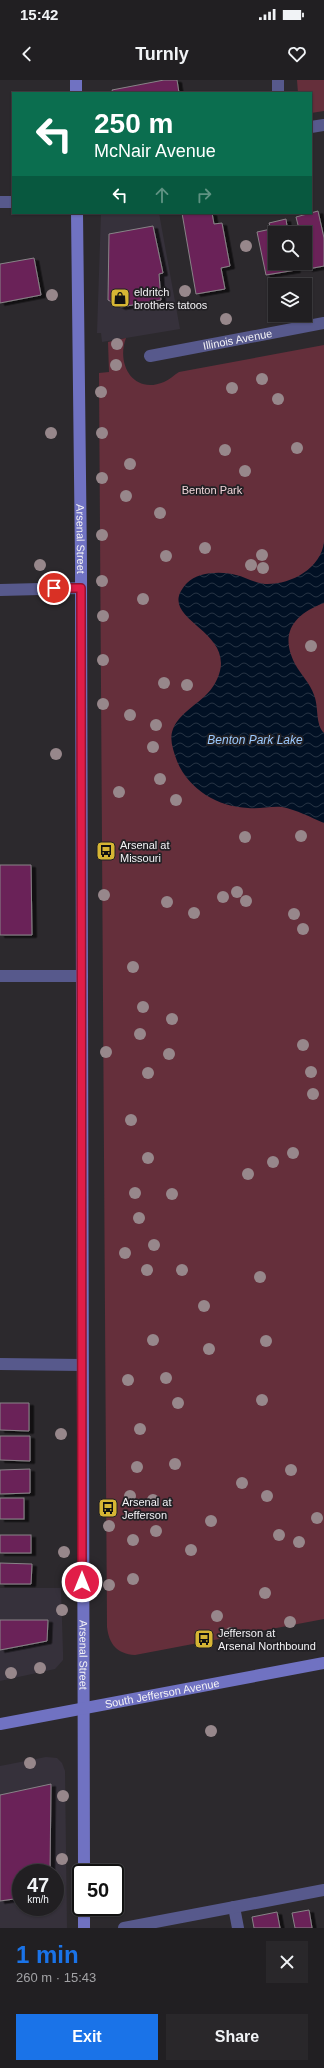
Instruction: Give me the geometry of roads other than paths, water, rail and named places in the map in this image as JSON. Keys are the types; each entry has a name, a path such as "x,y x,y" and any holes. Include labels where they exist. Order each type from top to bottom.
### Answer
{"main road":[{"path":"76,80 76,92"},
{"name":"Arsenal Street","path":"77,214 81,588 82,1709 84,1864"},
{"name":"South Jefferson Avenue","path":"0,1724 324,1663"},
{"path":"84,1916 84,1928"}],"street":[{"path":"278,80 278,92"},
{"path":"312,127 324,125"},
{"path":"0,202 12,202"},
{"name":"Illinois Avenue","path":"150,356 324,323"},
{"path":"0,590 81,588"},
{"path":"0,976 82,976"},
{"path":"0,1364 82,1365"},
{"path":"124,1928 324,1890"},
{"path":"234,1907 238,1928"}],"water":[{"name":"Benton Park Lake","path":"324,542 324,603 313,608 297,619 289,634 289,643 290,653 295,664 314,695 319,725 324,733 324,823 288,808 237,807 205,795 196,788 182,771 174,753 171,737 173,729 181,716 210,691 214,685 221,666 218,651 210,638 188,618 180,608 179,596 187,583 192,579 210,573 236,575 265,584 284,582 303,574 311,567 322,552"}],"place":[{"name":"eldritch brothers tatoos","path":"120,298"},
{"name":"Arsenal at Missouri","path":"106,851"},
{"name":"Arsenal at Jefferson","path":"108,1508"},
{"name":"Jefferson at Arsenal Northbound","path":"204,1639"}],"park label":[{"name":"Benton Park","path":"212,490"}]}
